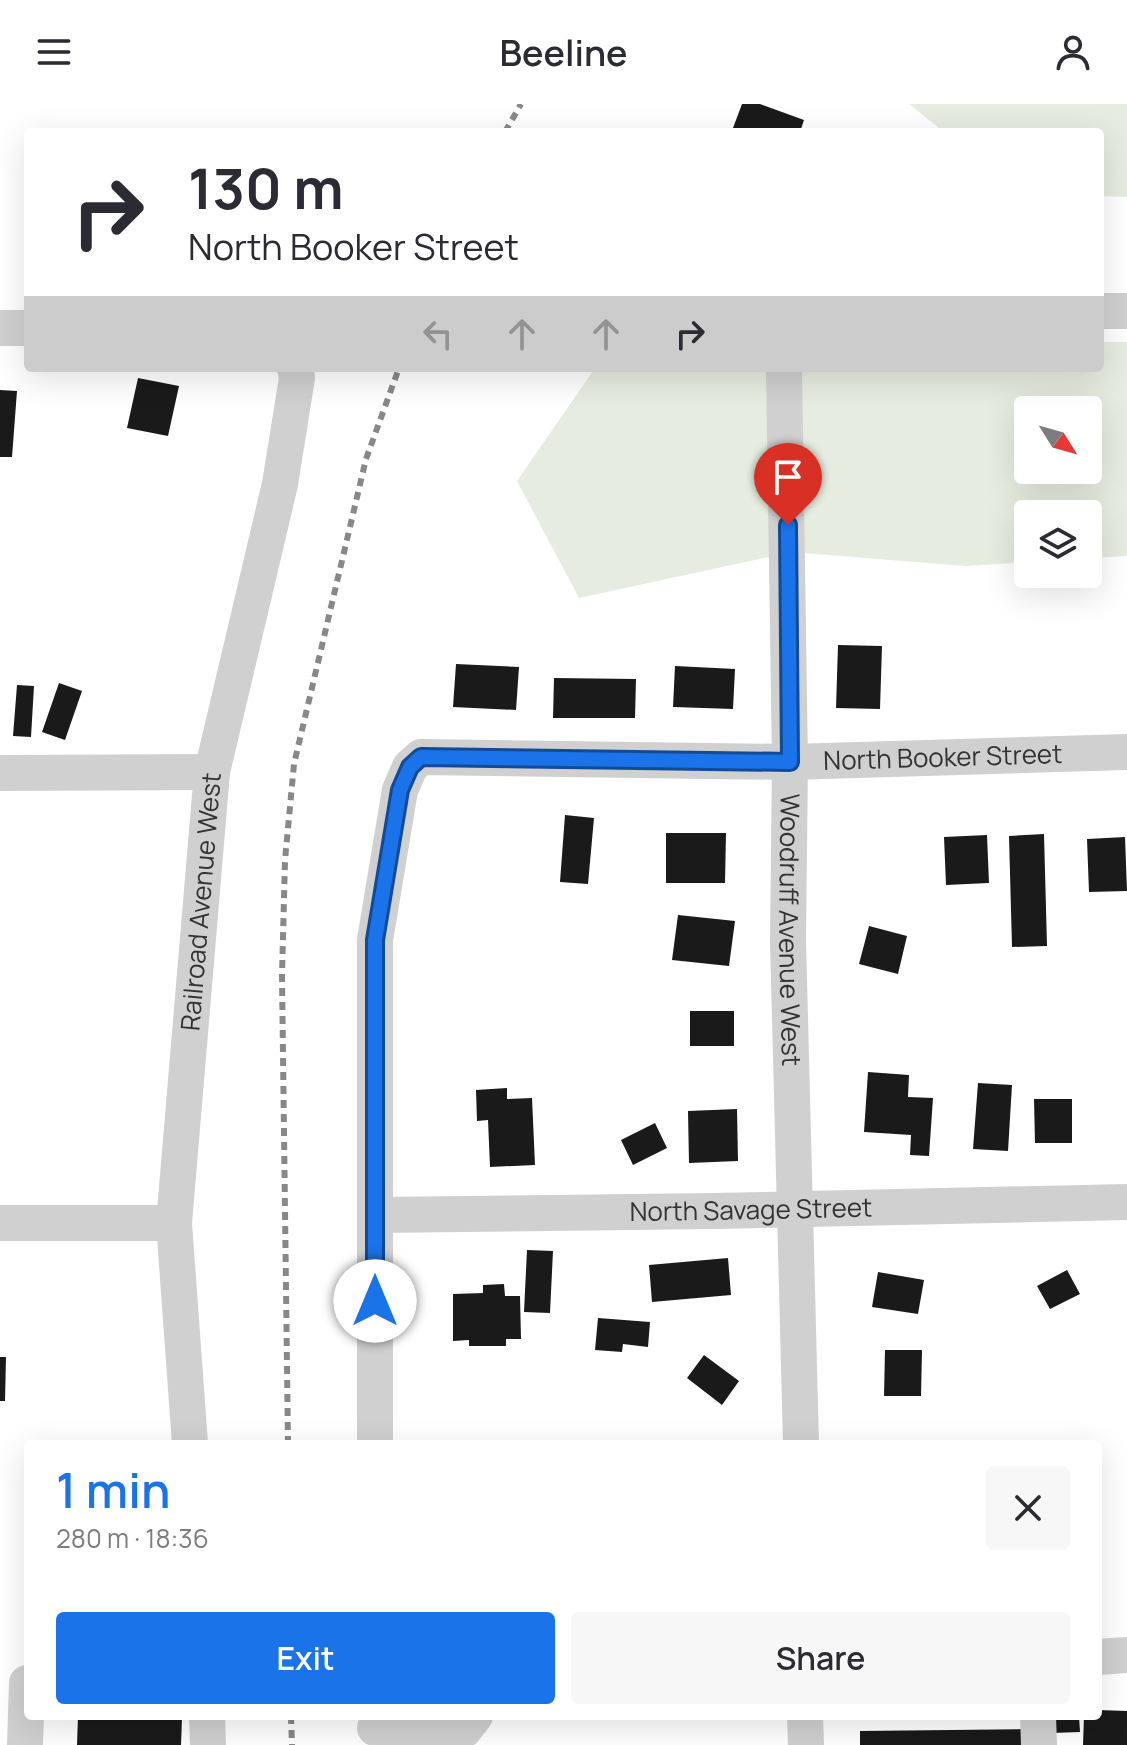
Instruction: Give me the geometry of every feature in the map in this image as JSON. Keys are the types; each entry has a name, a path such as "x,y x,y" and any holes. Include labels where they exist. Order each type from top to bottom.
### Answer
{"street":[{"path":"1104,311 1127,311"},
{"path":"0,328 24,328"},
{"name":"Railroad Avenue West","path":"190,1440 174,1223 212,772 280,484 296,372"},
{"name":"Woodruff Avenue West","path":"784,372 790,762 788,941 801,1440"},
{"name":"North Booker Street","path":"375,1215 375,940 400,790 410,767 421,757 790,762 1127,752"},
{"path":"0,773 212,772"},
{"name":"North Savage Street","path":"375,1215 1127,1202"},
{"path":"375,1215 375,1440"},
{"path":"0,1223 174,1223"},
{"path":"1102,1657 1127,1655"},
{"path":"18,1683 25,1745"},
{"path":"207,1720 208,1745"},
{"path":"375,1730 464,1730 472,1720"},
{"path":"805,1720 806,1745"},
{"path":"1038,1720 1039,1745"}],"shaded area":[{"path":"909,104 1127,104 1127,197 1104,196 1104,128 939,128"},
{"path":"1104,342 1127,342 1127,556 1102,557 1102,500 1014,500 1014,563 966,566 803,553 798,372 1104,372"},
{"path":"592,372 769,372 773,556 579,598 517,481"}],"building":[{"path":"742,104 760,104 804,120 801,128 733,128"},
{"path":"138,378 179,386 168,436 127,428"},
{"path":"0,390 17,391 12,457 0,457"},
{"path":"838,645 882,646 880,709 836,708"},
{"path":"456,664 519,667 516,710 453,707"},
{"path":"675,666 735,669 733,709 673,707"},
{"path":"554,678 636,679 635,718 553,718"},
{"path":"59,683 82,691 65,740 42,732"},
{"path":"17,685 34,686 31,737 13,736"},
{"path":"565,815 594,818 588,884 560,882"},
{"path":"666,833 726,833 725,883 666,883"},
{"path":"1044,834 1047,946 1012,947 1009,836"},
{"path":"987,835 989,883 946,885 944,837"},
{"path":"1125,837 1127,891 1089,892 1087,839"},
{"path":"678,915 735,921 729,966 672,960"},
{"path":"869,926 907,936 898,974 859,964"},
{"path":"690,1011 734,1011 734,1046 690,1046"},
{"path":"868,1072 909,1075 908,1097 933,1098 929,1156 910,1155 911,1135 864,1132"},
{"path":"978,1083 1012,1085 1008,1151 973,1149"},
{"path":"507,1088 507,1099 532,1098 535,1165 490,1167 488,1120 477,1121 476,1090"},
{"path":"1034,1099 1072,1099 1072,1143 1035,1143"},
{"path":"737,1109 738,1161 689,1163 688,1111"},
{"path":"655,1123 667,1148 633,1165 621,1140"},
{"path":"527,1250 553,1251 550,1313 524,1312"},
{"path":"728,1258 731,1295 652,1302 649,1265"},
{"path":"1067,1270 1080,1294 1050,1309 1037,1286"},
{"path":"878,1272 924,1280 918,1314 872,1307"},
{"path":"504,1284 505,1296 520,1296 521,1339 506,1339 506,1346 469,1346 469,1340 453,1341 453,1294 483,1293 483,1285"},
{"path":"598,1318 650,1322 648,1347 623,1344 622,1352 595,1350"},
{"path":"885,1350 922,1350 921,1396 884,1396"},
{"path":"704,1355 739,1381 722,1405 687,1378"},
{"path":"0,1357 6,1357 5,1401 0,1401"},
{"path":"1102,1710 1127,1711 1127,1745 1083,1745 1084,1720 1102,1720"},
{"path":"78,1720 182,1720 181,1745 77,1745"},
{"path":"1051,1720 1079,1720 1080,1732 1052,1733"},
{"path":"1031,1729 1031,1745 860,1745 860,1731"}],"railway":[{"path":"507,128 521,104"},
{"path":"288,1440 282,976 285,860 294,764 366,459 398,372"},
{"path":"291,1720 292,1745"}],"route":[{"path":"375,1301 375,940 400,790 410,767 421,757 790,762 788,525"}]}
